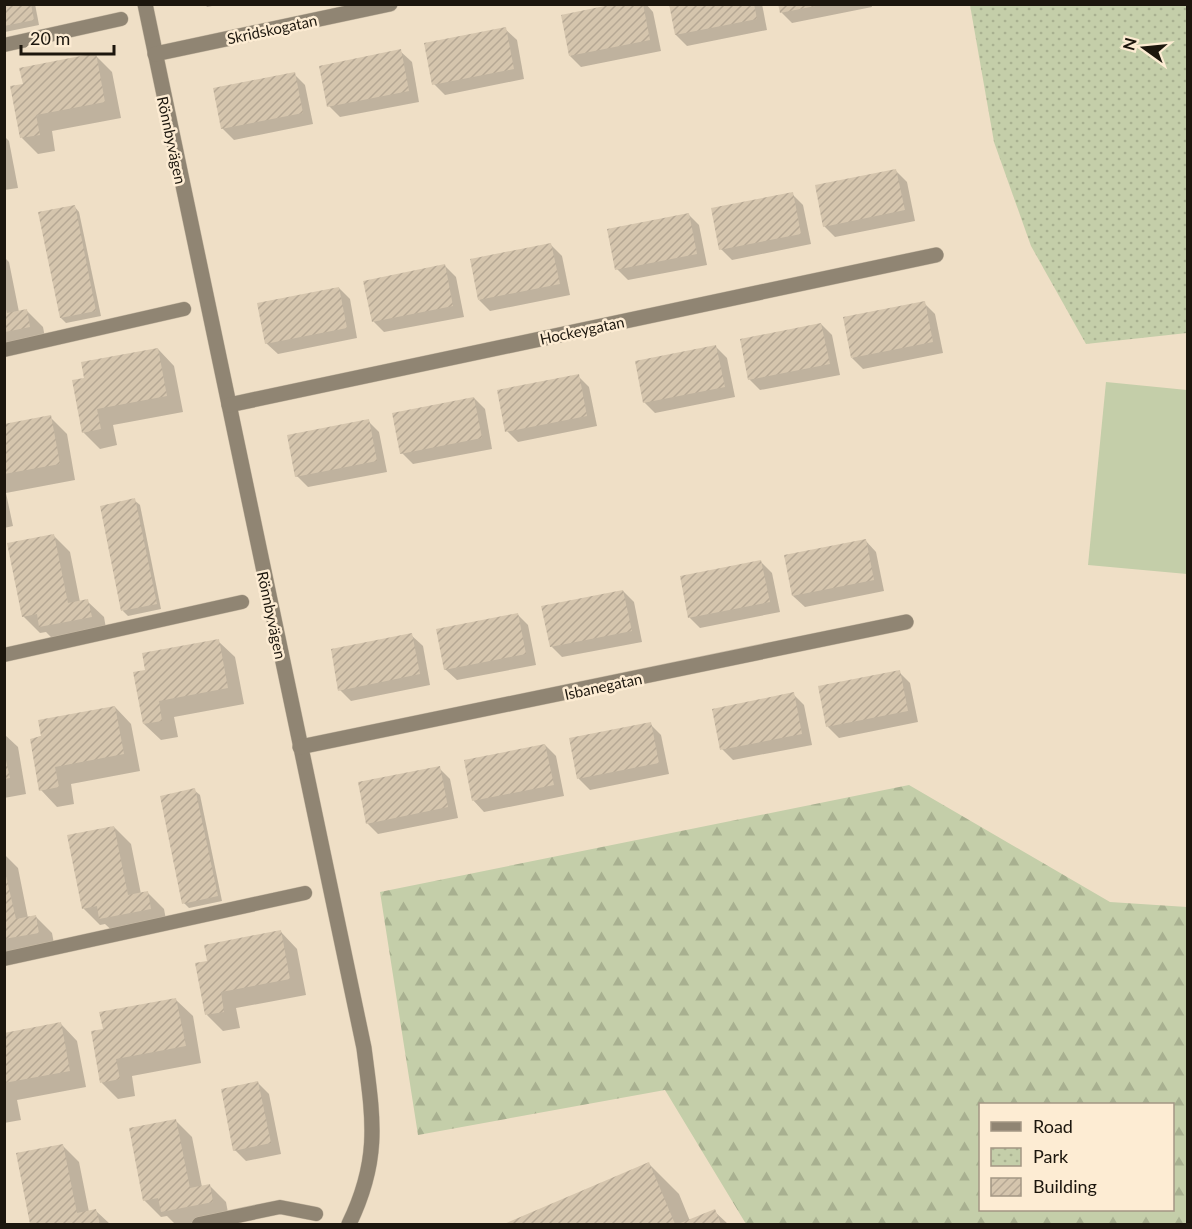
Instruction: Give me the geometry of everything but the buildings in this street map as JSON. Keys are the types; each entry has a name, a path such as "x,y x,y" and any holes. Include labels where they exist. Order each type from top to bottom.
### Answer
{"street":[{"name":"Rönnbyvägen","path":"145,4 364,1048 374,1114 372,1155 365,1190 350,1224"},
{"name":"Skridskogatan","path":"155,54 390,4"},
{"name":"Hockeygatan","path":"229,405 936,255"},
{"name":"Isbanegatan","path":"300,747 906,622"}],"lane":[{"path":"4,45 121,19"},
{"path":"4,350 184,309"},
{"path":"4,655 242,602"},
{"path":"4,959 305,893"},
{"path":"199,1224 280,1207 315,1214"}],"green space":[{"path":"970,5 1187,5 1187,333 1086,344 1031,246 994,142"},
{"path":"1106,382 1187,390 1187,574 1088,565"},
{"path":"909,785 1110,902 1187,907 1187,1224 746,1224 665,1090 418,1135 380,892"}]}
